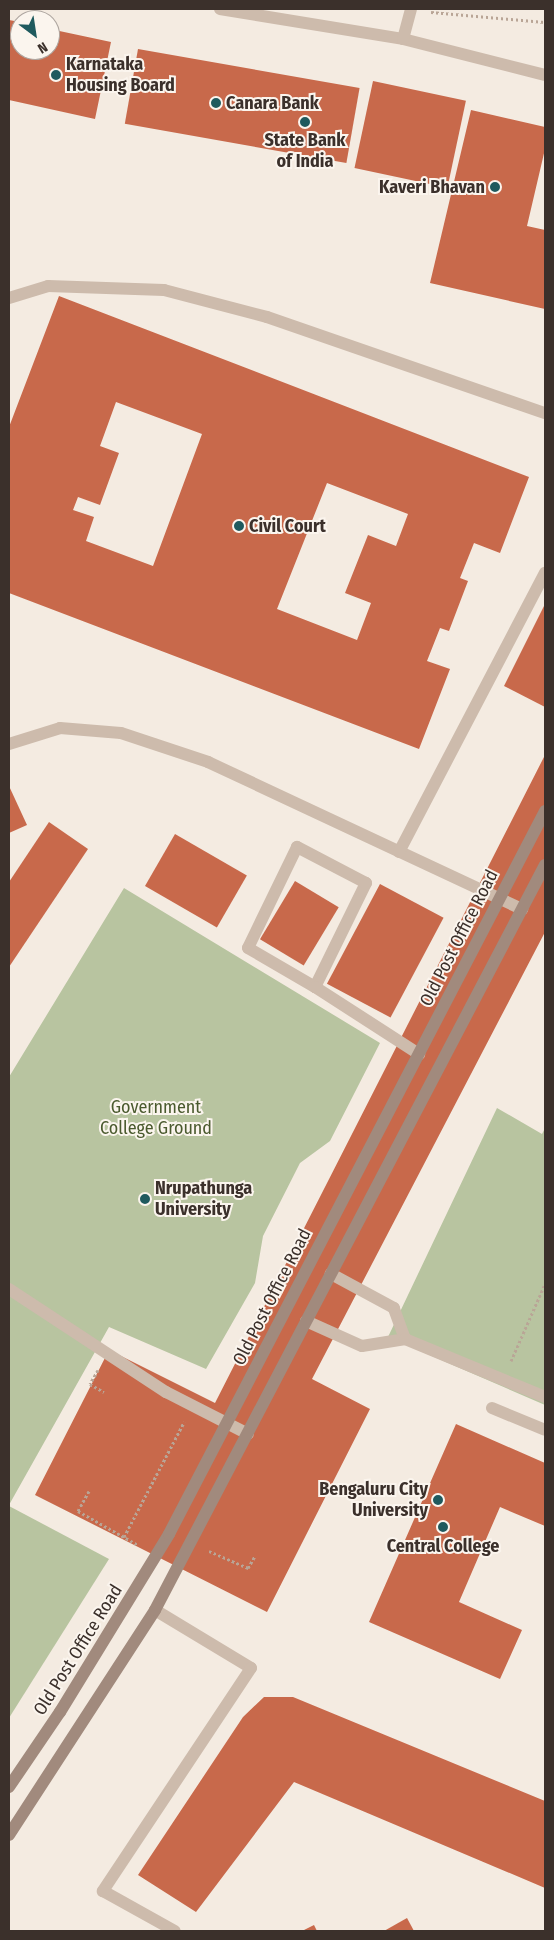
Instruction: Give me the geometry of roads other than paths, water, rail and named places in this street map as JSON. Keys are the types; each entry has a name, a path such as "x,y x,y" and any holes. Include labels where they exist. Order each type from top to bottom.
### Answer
{"street":[{"name":"Old Post Office Road","path":"9,1787 119,1620 169,1534 545,811"},
{"path":"9,1835 156,1610 545,865"}],"lane":[{"path":"220,9 403,39 545,75"},
{"path":"403,39 411,10"},
{"path":"9,310 11,297 48,286 164,290 267,317 545,413"},
{"path":"399,852 545,573"},
{"path":"9,744 60,728 121,733 208,762 522,909"},
{"path":"315,986 366,883 297,847 248,948 315,986 419,1054"},
{"path":"331,1274 394,1308 405,1339"},
{"path":"9,1289 166,1392 248,1434"},
{"path":"306,1321 362,1346 405,1339 545,1397"},
{"path":"492,1408 545,1430"},
{"path":"156,1610 251,1668 103,1891 175,1931"}],"place":[{"name":"Karnataka Housing Board","path":"56,75"},
{"name":"Canara Bank","path":"216,103"},
{"name":"State Bank of India","path":"305,122"},
{"name":"Kaveri Bhavan","path":"495,187"},
{"name":"Civil Court","path":"239,526"},
{"name":"Nrupathunga University","path":"145,1199"},
{"name":"Bengaluru City University","path":"438,1500"},
{"name":"Central College","path":"443,1527"}],"park label":[{"name":"Government College Ground","path":"156,1118"}]}
